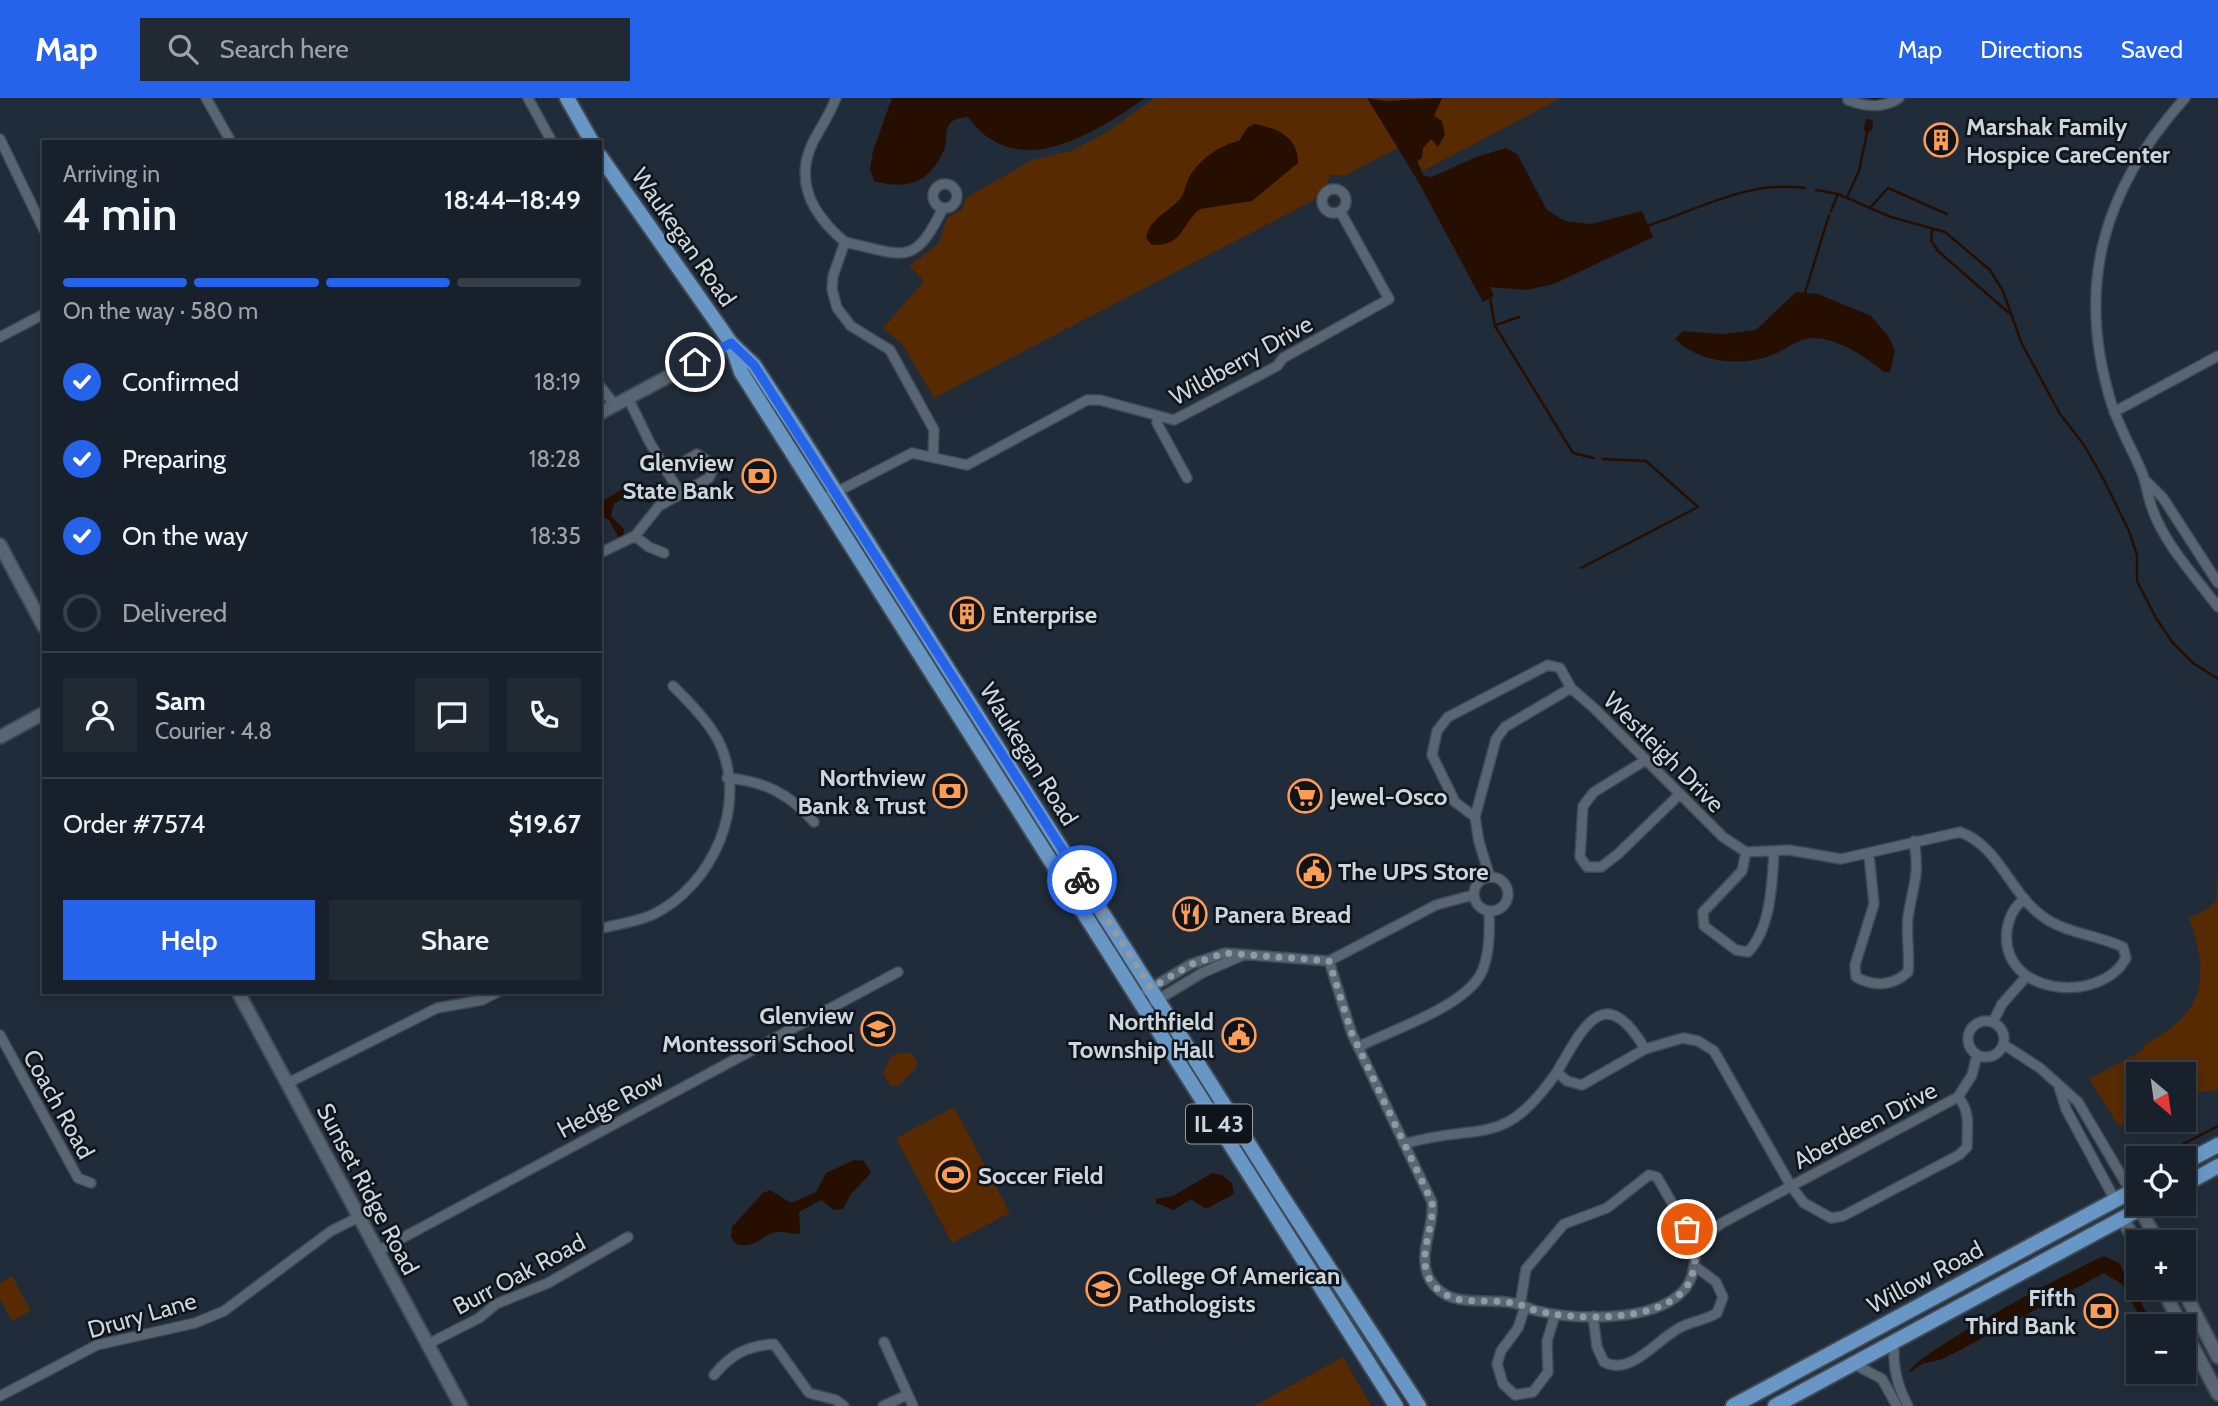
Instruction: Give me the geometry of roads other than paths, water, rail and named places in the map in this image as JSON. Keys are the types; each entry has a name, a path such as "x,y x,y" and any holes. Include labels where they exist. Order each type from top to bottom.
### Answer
{"main road":[{"path":"566,98 591,140"},
{"name":"Waukegan Road","path":"602,159 731,343 754,365 830,496 1148,998 1395,1406"},
{"name":"Waukegan Road","path":"1148,998 1419,1406"},
{"path":"2196,1156 2218,1144"},
{"path":"2196,1178 2218,1166"},
{"name":"Willow Road","path":"1733,1406 2126,1194"},
{"path":"2115,1200 2122,1218"},
{"name":"Willow Road","path":"1775,1406 2126,1216"}],"street":[{"path":"206,98 230,140"},
{"path":"528,98 551,140"},
{"path":"836,98 810,150 805,178 811,205 845,243 899,254 914,251 928,239 943,208"},
{"path":"1848,100 1884,106 1899,98"},
{"path":"2185,98 2134,162 2115,202 2098,273 2096,322 2114,411 2146,481 2151,506 2172,544 2218,607"},
{"path":"0,139 42,226"},
{"name":"Wildberry Drive","path":"830,496 912,453 967,465 1091,399 1179,419 1389,299 1340,211"},
{"path":"845,243 833,276 832,289 837,308 852,326 890,350 934,430 933,457"},
{"path":"0,337 42,315"},
{"path":"602,412 731,343"},
{"path":"2114,411 2218,356"},
{"path":"602,389 615,405"},
{"path":"628,398 680,494"},
{"path":"1158,416 1159,427 1187,478"},
{"path":"602,552 635,536 659,506 709,478 712,471 708,461 697,454 667,472"},
{"path":"2146,481 2163,498 2218,583"},
{"path":"635,536 649,547 664,553"},
{"path":"0,545 42,623"},
{"name":"Westleigh Drive","path":"1475,817 1455,802 1432,755 1438,727 1448,717 1548,665 1560,667 1571,688 1723,837 1746,852"},
{"path":"602,928 654,914 674,902 703,873 716,853 727,818 727,778 718,741 673,686"},
{"path":"1490,877 1479,842 1475,817 1496,739 1505,727 1571,688"},
{"path":"0,737 42,714"},
{"path":"1646,760 1594,792 1583,806 1580,857 1587,867 1601,867 1618,854 1680,794"},
{"path":"727,778 751,780 778,790 814,822"},
{"path":"1774,852 1769,902 1758,942 1748,952 1737,950 1703,926 1703,912 1742,870 1746,852 1789,850 1841,859 1868,855 1946,833 1960,832 1974,837 2025,899 2047,920 2101,936 2123,947 2126,958 2121,968 2089,984 2055,988 2026,977 2015,968 2005,946 2008,923 2016,905 2025,899"},
{"path":"1868,855 1874,904 1855,965 1856,977 1879,984 1899,981 1908,972 1910,955 1908,919 1919,869 1914,841"},
{"path":"1490,877 1502,881 1508,893 1504,905 1489,911 1476,904 1473,895 1478,882 1490,877"},
{"path":"1148,998 1245,955 1329,961 1436,905 1473,895"},
{"path":"1358,1047 1461,996 1470,988 1478,978 1486,957 1489,911"},
{"path":"1329,961 1343,1013 1432,1202 1433,1217 1424,1252 1425,1269 1442,1293 1459,1301 1522,1306 1555,1315 1593,1316 1653,1309 1680,1294 1696,1268 1699,1239 1687,1229 1657,1177 1649,1175 1606,1208 1564,1224 1526,1269 1522,1306 1518,1328 1501,1351 1497,1364 1503,1384 1515,1395 1533,1392 1548,1372 1547,1340 1555,1315"},
{"name":"Hedge Row","path":"378,1251 898,972"},
{"path":"1993,1023 2003,1003 2026,977"},
{"name":"Sunset Ridge Road","path":"239,994 461,1406"},
{"path":"288,1083 437,1008 482,1000 494,994"},
{"path":"1404,1144 1430,1136 1485,1132 1507,1125 1539,1097 1592,1018 1616,1014 1632,1026 1644,1049"},
{"path":"1993,1023 2001,1029 2003,1044 1993,1056 1977,1055 1969,1046 1969,1034 1976,1025 1993,1023"},
{"name":"Coach Road","path":"0,1035 78,1178 91,1183"},
{"path":"1557,1072 1573,1083 1582,1085 1644,1049 1683,1038 1714,1051 1791,1186"},
{"path":"2003,1044 2040,1068 2078,1102 2126,1176"},
{"name":"Aberdeen Drive","path":"1699,1239 1709,1230 1958,1097 1972,1076 1977,1055"},
{"path":"2059,1087 2066,1108 2115,1200"},
{"name":"Aberdeen Drive","path":"1791,1186 1804,1203 1831,1219 1843,1216 1959,1154 1967,1147 1968,1119 1965,1105 1958,1097"},
{"name":"Drury Lane","path":"0,1396 97,1345 195,1323 224,1311 331,1231 359,1217"},
{"path":"2122,1218 2129,1230"},
{"name":"Burr Oak Road","path":"428,1344 478,1318 496,1304 548,1283 628,1237"},
{"path":"1593,1316 1597,1347 1604,1362 1620,1366 1638,1359 1671,1332 1717,1313 1723,1297 1716,1282 1696,1268"},
{"path":"2188,1300 2218,1357"},
{"path":"884,1342 913,1406"},
{"path":"1894,1343 1893,1365 1898,1386 1908,1406"},
{"path":"714,1375 729,1359 745,1349 774,1344 809,1393 836,1400 844,1406"},
{"path":"2196,1353 2218,1395"},
{"path":"1854,1364 1882,1380 1897,1406"},
{"path":"883,1406 907,1395"}],"waterway":[{"path":"1868,128 1869,123"},
{"path":"1847,197 1859,171 1868,128"},
{"path":"1647,226 1744,192 1764,188 1805,188"},
{"path":"1870,208 1888,188 1947,214"},
{"path":"1816,190 1838,194 1891,217 1945,232 1990,270 2003,291 2022,344 2060,414 2084,445 2129,531 2137,555 2137,581 2156,618 2173,643 2193,663 2218,679"},
{"path":"1831,211 1838,194"},
{"path":"1804,296 1829,215"},
{"path":"1932,230 1931,240 1938,251 2009,313"},
{"path":"1490,298 1495,326 1573,453 1594,458"},
{"path":"1496,325 1519,317"},
{"path":"1581,568 1698,507 1646,461 1603,459"},
{"path":"2179,1146 2218,1126"}],"place":[{"name":"Marshak Family Hospice CareCenter","path":"1941,140"},
{"name":"Glenview State Bank","path":"759,476"},
{"name":"Enterprise","path":"967,614"},
{"name":"Northview Bank & Trust","path":"950,791"},
{"name":"Jewel-Osco","path":"1305,796"},
{"name":"The UPS Store","path":"1314,871"},
{"name":"Panera Bread","path":"1190,914"},
{"name":"Glenview Montessori School","path":"878,1029"},
{"name":"Northfield Township Hall","path":"1239,1035"},
{"name":"Soccer Field","path":"953,1175"},
{"name":"College Of American Pathologists","path":"1103,1289"},
{"name":"Fifth Third Bank","path":"2101,1311"}]}
